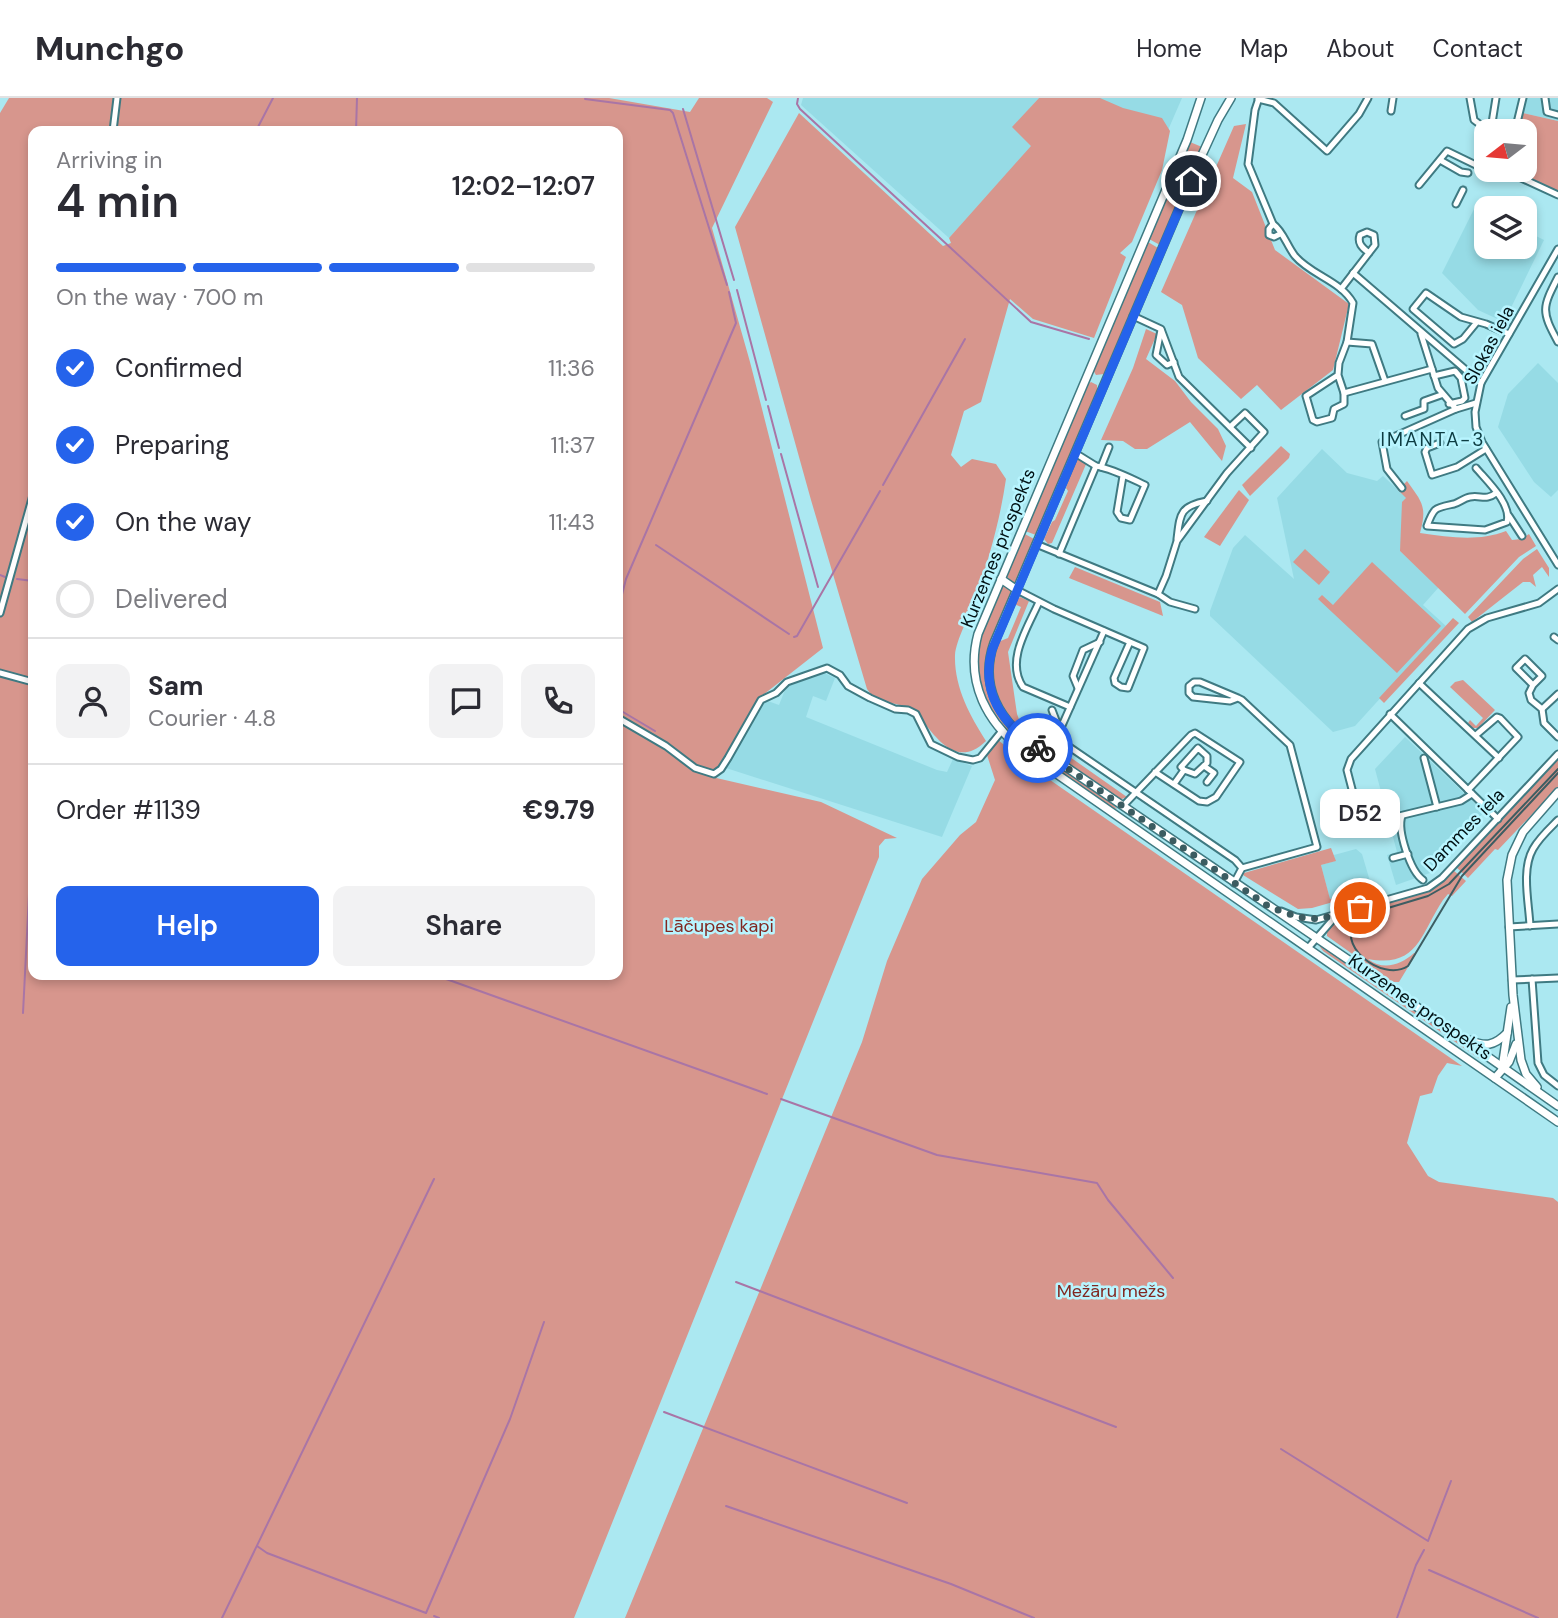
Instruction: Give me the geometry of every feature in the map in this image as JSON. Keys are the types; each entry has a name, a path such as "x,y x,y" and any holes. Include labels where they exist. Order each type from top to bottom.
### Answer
{"main road":[{"name":"Kurzemes prospekts","path":"1201,98 1187,140 978,634 973,660 979,694 1001,732 1025,752 1558,1122"},
{"name":"Kurzemes prospekts","path":"1231,98 1212,131 990,658 988,679 996,705 1009,724 1028,741 1557,1105"},
{"path":"1087,375 1105,382"},
{"path":"1001,579 1017,590"},
{"path":"1557,1105 1526,1074 1521,1060 1513,995 1507,880 1514,850 1523,832 1558,792"},
{"path":"1116,815 1123,806"},
{"path":"1502,1068 1513,995"},
{"path":"1459,1037 1486,1046 1497,1043 1508,1032"},
{"path":"1495,1078 1516,1049 1518,1034"}],"street":[{"path":"114,126 117,98"},
{"path":"1338,375 1306,396 1313,419 1321,422 1332,418 1334,409 1344,404 1344,393 1338,375 1339,363 1347,342 1353,303 1341,289 1299,260 1273,224 1248,164 1253,118 1259,99 1275,100 1327,151 1359,114 1368,98"},
{"path":"1391,111 1393,98"},
{"path":"1470,98 1474,120 1485,126 1492,123 1496,98"},
{"path":"1518,119 1523,98"},
{"path":"1545,98 1547,112 1558,115"},
{"path":"1419,185 1447,151 1473,164 1467,182"},
{"path":"1440,160 1468,173"},
{"path":"1531,182 1558,195"},
{"path":"1456,204 1463,190"},
{"path":"1273,224 1269,235 1275,237 1280,234"},
{"name":"Slokas iela","path":"1558,249 1481,383 1475,423 1486,449 1558,565"},
{"path":"1341,289 1369,253"},
{"path":"1353,273 1481,383"},
{"path":"1558,277 1546,299 1545,310 1546,321 1558,342"},
{"path":"1477,321 1463,339 1454,344 1413,309 1426,293 1461,317 1477,321 1509,334"},
{"path":"1133,316 1161,330 1179,377 1251,447"},
{"path":"1161,330 1156,355 1167,365 1174,362"},
{"path":"1420,331 1441,395 1456,410"},
{"path":"1347,342 1372,344 1385,382"},
{"path":"1344,393 1432,369"},
{"path":"1434,376 1455,371 1461,377 1465,398 1449,404"},
{"path":"1405,416 1424,409 1424,401 1441,395"},
{"path":"1402,488 1388,469 1382,442 1476,403"},
{"path":"1177,541 1227,473 1264,432 1245,413 1230,427"},
{"path":"1440,443 1427,448 1425,452 1432,475 1486,449"},
{"path":"1059,554 1109,447"},
{"path":"1075,453 1098,466 1146,485 1130,520 1121,518 1118,512 1123,476"},
{"path":"1476,468 1499,497 1522,536"},
{"path":"1509,516 1504,524 1485,530 1427,526 1432,512 1438,507 1455,504 1469,497 1486,499 1512,492"},
{"path":"1158,594 1167,576 1177,541 1177,524 1181,513 1189,505 1207,501"},
{"path":"0,612 28,513"},
{"path":"1036,544 1158,594 1170,603 1195,609"},
{"path":"1476,735 1497,717 1517,734 1517,741 1461,801 1369,824 1363,822 1347,770 1351,759 1468,629 1487,618 1539,603 1558,589"},
{"path":"1017,590 1144,648 1128,688 1115,683 1114,678 1130,642"},
{"path":"1039,602 1016,655 1019,680 1023,687 1070,707"},
{"path":"1060,730 1104,631"},
{"path":"1078,688 1073,676 1083,650 1100,642"},
{"path":"1533,685 1516,668 1524,659 1542,676 1529,690 1529,696 1542,709 1544,723 1558,737"},
{"path":"623,721 666,746 695,768 714,774 728,758 761,700 787,682 827,668 840,675 848,687 895,709 916,714 931,744 958,757 973,760 980,758 1001,732"},
{"path":"0,673 28,680"},
{"path":"1234,883 1242,868 1317,847 1290,745 1245,702 1238,698 1199,682 1189,686 1189,693 1195,697 1230,701 1238,698"},
{"path":"1419,683 1499,758"},
{"path":"1542,709 1558,694"},
{"path":"1052,710 1065,744 1235,860 1242,868"},
{"path":"1390,714 1498,819"},
{"path":"1123,806 1155,772 1195,733 1240,762 1216,797 1209,802 1199,800 1155,772"},
{"path":"1198,748 1207,756 1207,763 1195,774 1184,770 1181,767 1198,748"},
{"name":"Dammes iela","path":"1268,906 1309,920 1428,888 1442,878 1558,754"},
{"path":"1424,758 1437,807"},
{"path":"1204,766 1214,773 1207,782"},
{"path":"1174,783 1184,770"},
{"path":"1402,816 1400,823 1408,854 1416,875 1423,880"},
{"path":"1530,926 1527,874 1529,858 1539,840 1558,820"},
{"path":"1393,858 1408,854"},
{"path":"1308,948 1337,914"},
{"path":"1509,927 1558,924"},
{"path":"1512,980 1558,978"},
{"path":"1532,979 1538,1063 1544,1075 1558,1086"}],"shaded area":[{"path":"803,98 1039,98 1013,127 1032,146 949,238 801,105"},
{"path":"1074,98 1182,98 1165,137"},
{"path":"1526,98 1558,98 1558,121 1523,113"},
{"path":"1474,209 1474,259 1535,259 1504,322 1478,310 1442,273"},
{"path":"1537,236 1544,240 1537,254"},
{"path":"1538,363 1558,383 1558,490 1551,497 1534,482 1498,427 1508,394"},
{"path":"1322,449 1347,473 1377,481 1383,476 1407,498 1400,551 1439,587 1423,605 1446,626 1355,726 1333,732 1210,616 1233,548 1245,535 1294,579 1277,498"},
{"path":"822,672 835,678 826,701 813,696 806,717 937,770 947,772 953,759 972,766 942,837 726,768 765,700 779,705 787,685"},
{"path":"1405,737 1484,812 1430,873 1396,885 1387,855 1397,852 1375,769"},
{"path":"1356,849 1362,854 1372,888 1330,900 1321,865 1335,861 1334,855"}],"green space":[{"name":"Lāčupes kapi","path":"9,98 609,98 690,112 699,98 767,98 773,102 712,228 750,362 823,648 759,698 712,777 821,802 897,838 885,839 879,846 879,857 574,1618 0,1618 0,113"},
{"path":"1039,98 1100,98 1123,108 1162,118 1170,131 1162,170 1132,242 1120,253 1126,257 1094,338 1033,319 1010,299 981,402 964,411 951,455 961,467 972,459 996,464 1006,479 989,554 955,655 960,690 986,741 968,752 960,752 939,740 917,712 883,701 867,689 735,227 799,113 943,246 951,243 949,238 1031,146 1012,127"},
{"path":"1523,113 1558,121 1558,191 1537,181 1537,119 1521,119"},
{"path":"1246,124 1233,178 1252,192 1275,250 1349,304 1333,370 1281,410 1257,385 1241,399 1198,358 1182,305 1161,292 1234,126"},
{"path":"1190,142 1202,147 1160,245 1149,239"},
{"path":"1148,242 1158,248 1104,374 1096,375 1093,370"},
{"path":"1146,329 1157,334 1146,359 1175,381 1218,429 1226,446 1222,461 1190,422 1147,449 1135,449 1123,441 1101,440 1133,368"},
{"path":"1091,382 1097,385 1097,391 1036,535 1025,531 1087,385"},
{"path":"1281,446 1290,454 1289,458 1250,496 1242,485"},
{"path":"1075,459 1087,462 1052,543 1048,544 1044,539 1068,491 1066,488"},
{"path":"1407,481 1422,506 1420,533 1474,538 1506,531 1512,540 1529,534 1536,546 1519,557 1465,614 1400,551 1402,502 1406,498 1398,490"},
{"path":"1239,490 1249,500 1220,546 1204,537"},
{"path":"1023,533 1034,539 1014,584 1006,576"},
{"path":"1305,549 1330,572 1319,585 1293,562"},
{"path":"1537,549 1549,568 1549,577 1542,567 1533,575 1536,587 1530,582 1523,582 1472,622 1468,617 1523,559"},
{"path":"1372,562 1441,626 1397,673 1318,599 1322,595 1333,605"},
{"path":"1075,567 1160,602 1163,616 1069,578"},
{"path":"1001,586 1013,591 989,650 986,686 991,703 1002,721 1020,739 1110,801 1117,809 1095,798 1025,746 996,718 986,702 979,684 979,642"},
{"path":"1020,597 1029,601 1008,652 1020,722 1127,797 1119,800 1033,739 1007,714 999,700 994,683 998,642 1008,638 1021,607 1014,604"},
{"path":"1453,618 1459,623 1384,703 1379,698"},
{"path":"1463,680 1495,710 1478,728 1473,728 1468,723 1470,720 1476,726 1483,718 1450,687"},
{"name":"Mežāru mežs","path":"997,739 1027,764 1462,1066 1447,1063 1438,1076 1432,1093 1420,1096 1407,1143 1428,1176 1439,1182 1553,1198 1558,1202 1558,1618 625,1618 862,1042 887,961 922,879 960,835 976,822 995,780 987,755"},
{"path":"1558,759 1558,787 1468,878 1456,867"},
{"path":"1331,848 1336,861 1321,865 1330,899 1350,894 1349,890 1353,891 1354,896 1312,908 1298,909 1243,875 1244,873"},
{"path":"1453,870 1466,881 1452,896 1448,894 1443,900 1416,946 1408,954 1398,958 1368,959 1386,966 1416,954 1399,982 1392,982 1327,936 1327,928 1345,914 1426,892"},
{"path":"1318,944 1485,1060 1323,951"}],"waterway":[{"path":"259,126 273,98"},
{"path":"356,126 357,98"},
{"path":"798,98 800,109 1031,322 1089,339"},
{"path":"585,99 670,110 673,113 727,285"},
{"path":"683,109 734,280"},
{"path":"737,290 766,400"},
{"path":"623,591 736,323 729,292"},
{"path":"883,485 965,339"},
{"path":"768,406 779,448"},
{"path":"781,454 818,587"},
{"path":"794,637 880,491"},
{"path":"656,545 789,634"},
{"path":"0,575 5,577"},
{"path":"17,579 28,580"},
{"path":"623,712 655,731"},
{"path":"23,1013 28,914"},
{"path":"449,980 767,1094"},
{"path":"781,1099 937,1155 1097,1183 1173,1278"},
{"path":"222,1618 434,1179"},
{"path":"736,1282 1116,1427"},
{"path":"257,1546 267,1553 426,1613 510,1419 544,1322"},
{"path":"664,1412 907,1503"},
{"path":"1281,1449 1428,1541 1451,1481"},
{"path":"726,1506 951,1584 1034,1618"},
{"path":"1397,1618 1424,1550"},
{"path":"1429,1570 1538,1618"},
{"path":"434,1616 439,1618"}],"tunnel":[{"path":"1463,190 1466,183"}],"tram line":[{"path":"1558,769 1449,884 1428,896 1358,917 1352,928 1351,938 1364,958 1386,969 1397,970 1408,966 1462,876 1558,773"}],"way so far":[{"path":"1038,748 1268,906 1309,920 1360,908"}],"place":[{"name":"D52","path":"1360,908"}],"district":[{"name":"IMANTA-3","path":"1433,439"}],"route":[{"path":"1038,748 1014,730 996,705 988,679 992,650 1191,181"}]}
